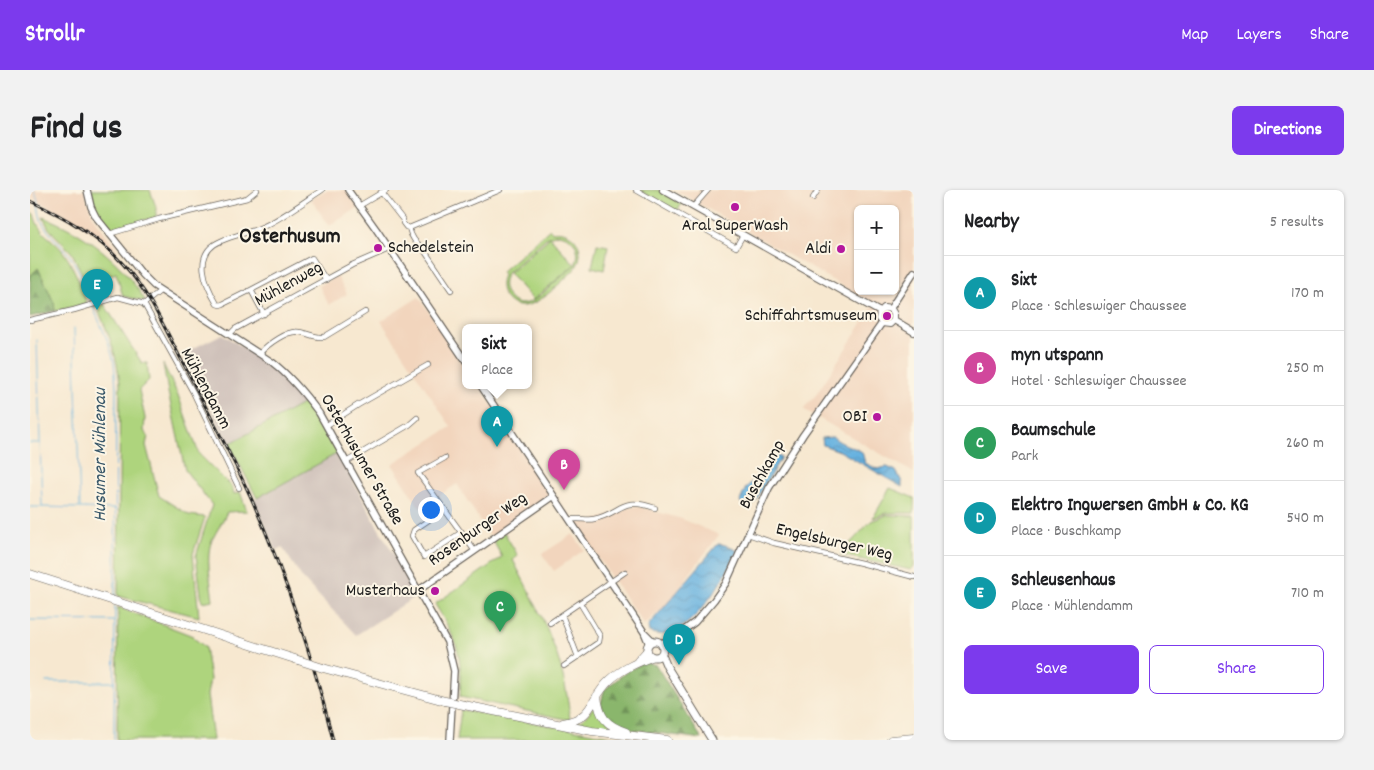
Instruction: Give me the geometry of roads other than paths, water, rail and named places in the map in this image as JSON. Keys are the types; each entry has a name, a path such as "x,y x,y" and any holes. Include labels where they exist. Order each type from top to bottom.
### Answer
{"highway":[{"path":"30,574 106,600 323,668 445,701 550,723 667,740"},
{"path":"550,723 570,722 580,719 587,713 597,696 611,679 655,650"},
{"path":"597,696 600,715 606,721 620,730 640,737"},
{"path":"891,740 914,738"}],"main road":[{"path":"663,190 880,312"},
{"path":"884,308 890,308 894,314 894,320 890,324 882,323 879,319 880,312 884,308"},
{"path":"894,320 914,332"},
{"path":"655,650 712,740"}],"street":[{"name":"Osterhusumer Straße","path":"87,190 92,211 143,275 160,291 260,353 285,372 309,399 327,425 447,642 454,671 450,740"},
{"path":"109,234 159,219 247,198 256,190"},
{"path":"322,190 264,227 220,241 214,245 204,259 204,275 217,304 223,304 312,258 326,280"},
{"path":"348,190 462,356"},
{"path":"409,228 500,190"},
{"path":"636,190 736,247 743,235"},
{"path":"693,207 708,190"},
{"path":"813,198 818,190"},
{"path":"359,206 384,191 403,220 406,228 409,228"},
{"path":"409,228 410,234 417,244 422,247 451,290"},
{"name":"Mühlenweg","path":"230,334 235,329 352,266 389,249"},
{"path":"890,308 914,272"},
{"path":"251,290 264,314"},
{"path":"30,320 118,297 144,304 160,291"},
{"name":"Mühlendamm","path":"144,304 193,392 239,488"},
{"path":"260,353 264,348 289,334 299,332 324,337 365,312"},
{"name":"Buschkamp","path":"655,650 695,622 718,594 734,568 769,488 786,460 882,323"},
{"path":"327,425 428,365"},
{"path":"483,389 655,650"},
{"path":"346,462 409,425 417,418"},
{"path":"445,458 418,473 474,550"},
{"name":"Rosenburger Weg","path":"419,590 554,496"},
{"path":"570,520 576,518 592,520 623,505 633,503 655,508"},
{"path":"445,509 414,530 412,536 424,557 462,532"},
{"name":"Engelsburger Weg","path":"748,534 774,543 914,576"},
{"path":"550,623 626,572"},
{"path":"564,666 599,642 600,636 580,602"},
{"path":"562,615 578,657"}],"water":[{"path":"833,437 862,452 865,463 877,469 887,467 896,471 902,482 902,487 840,451 823,445 822,438"},
{"path":"778,455 781,457 755,502 749,508 744,507 740,501 746,488"},
{"path":"718,544 738,551 714,593 690,621 677,630 663,634 649,632 648,626"}],"waterway":[{"name":"Husumer Mühlenau","path":"34,190 43,224 74,263 92,304"},
{"name":"Husumer Mühlenau","path":"93,307 109,344 114,362 116,387 115,597"},
{"path":"74,328 80,507"},
{"path":"37,340 42,507 115,509"},
{"path":"30,443 39,443"},
{"path":"30,507 42,507"},
{"name":"Husumer Mühlenau","path":"114,740 115,606"},
{"path":"30,620 114,621"},
{"path":"46,682 114,682"}],"railway":[{"path":"30,201 80,228 102,244 134,277 160,319 237,469 276,558 298,618 333,740"}],"place":[{"name":"Aral SuperWash","path":"735,207"},
{"name":"Schedelstein","path":"378,248"},
{"name":"Aldi","path":"841,249"},
{"name":"Schleusenhaus","path":"97,310"},
{"name":"Schiffahrtsmuseum","path":"887,316"},
{"name":"OBI","path":"877,417"},
{"name":"Sixt","path":"497,447"},
{"name":"myn utspann","path":"564,490"},
{"name":"Musterhaus","path":"435,591"},
{"name":"Baumschule","path":"500,632"},
{"name":"Elektro Ingwersen GmbH & Co. KG","path":"679,665"}],"district":[{"name":"Osterhusum","path":"290,237"}]}
